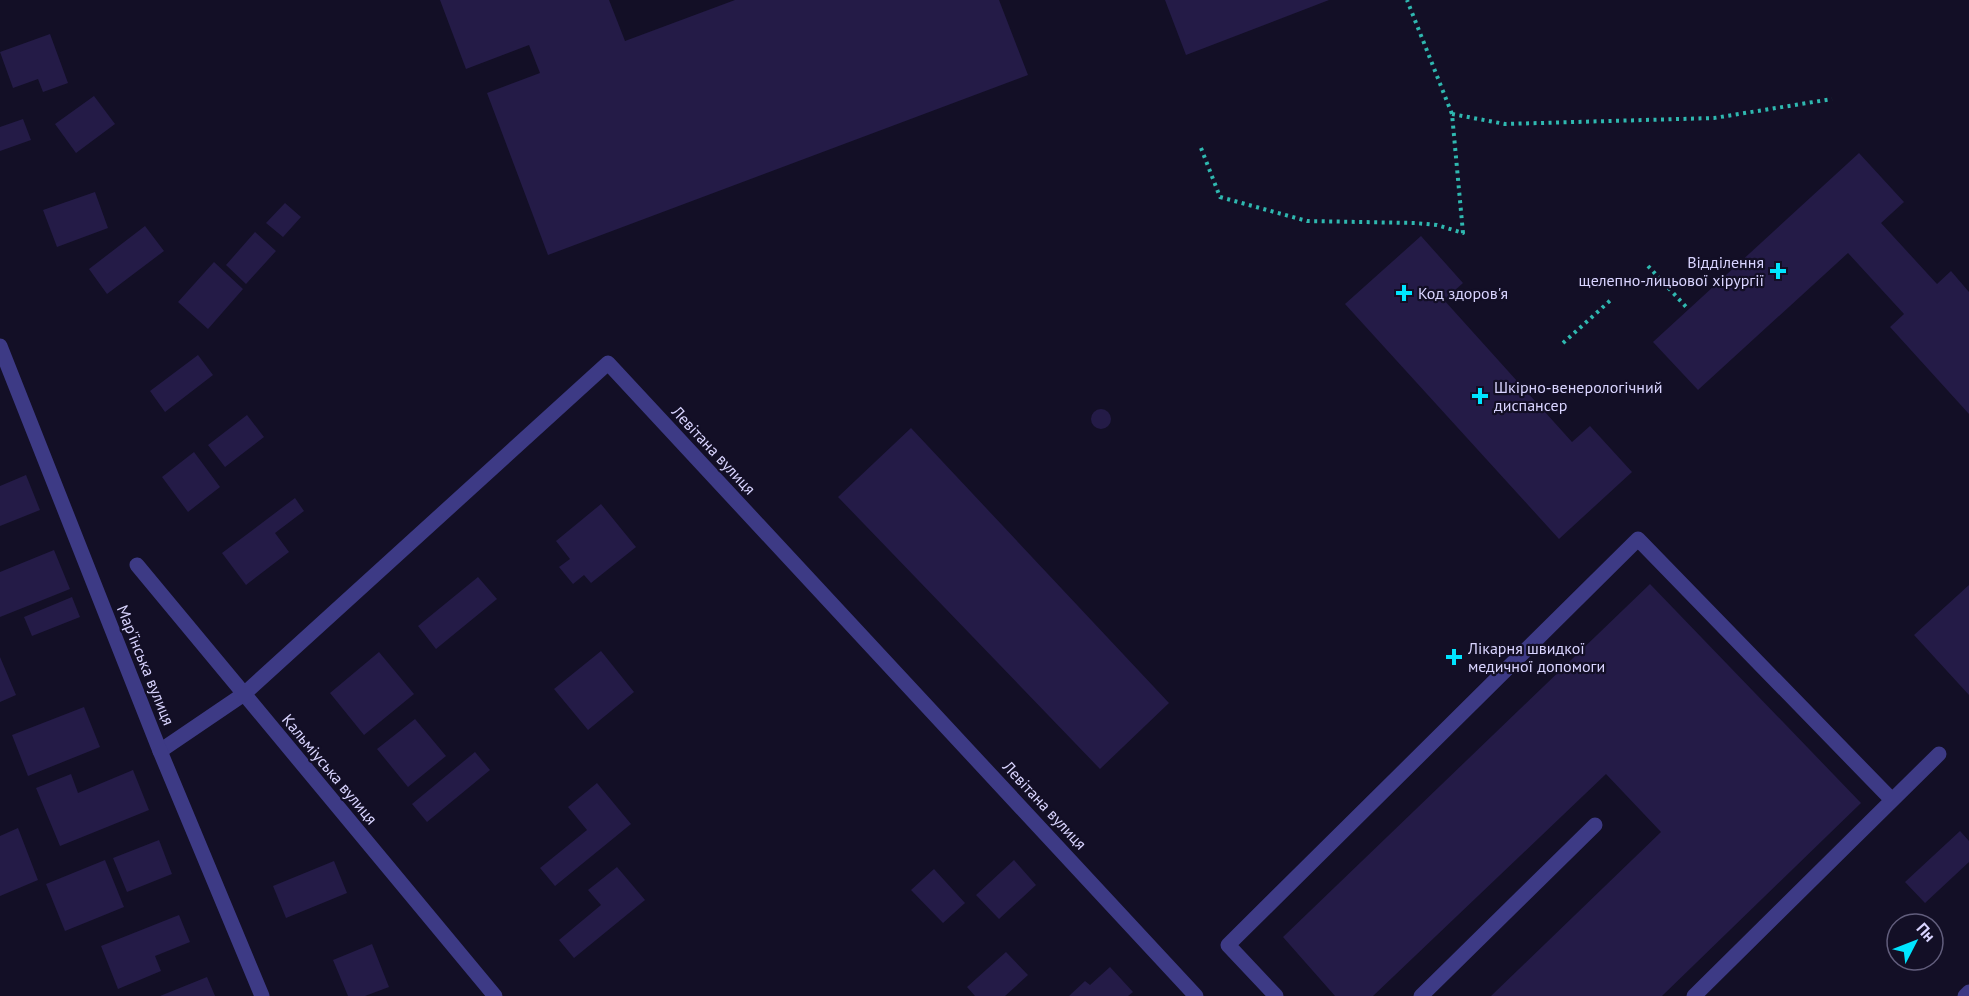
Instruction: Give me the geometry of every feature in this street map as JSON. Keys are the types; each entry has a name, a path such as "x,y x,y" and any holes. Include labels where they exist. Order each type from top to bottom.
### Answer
{"street":[{"name":"Мар'їнська вулиця","path":"0,347 160,751 262,996"},
{"name":"Левітана вулиця","path":"160,751 244,694 608,363 1196,996"},
{"path":"1276,996 1228,945 1638,539 1892,800"},
{"name":"Кальміуська вулиця","path":"137,565 495,996"},
{"path":"1694,996 1939,754"},
{"path":"1421,996 1594,825"},
{"path":"1965,996 1969,992"}],"path":[{"path":"1201,148 1220,197 1307,221 1415,223 1437,225 1463,233 1452,114 1407,0"},
{"path":"1452,114 1505,124 1714,118 1832,99"},
{"path":"1648,266 1688,309"},
{"path":"1563,343 1613,298"}],"building":[{"path":"440,0 609,0 625,41 735,0 999,0 1028,75 548,255 487,93 540,73 529,45 466,69"},
{"path":"1165,0 1329,0 1186,55"},
{"path":"50,34 68,83 43,92 38,79 13,88 0,52"},
{"path":"94,96 115,124 76,153 55,124"},
{"path":"23,119 31,140 0,151 0,127"},
{"path":"1859,153 1904,202 1881,223 1937,284 1951,271 1969,292 1969,414 1890,327 1904,314 1848,253 1698,390 1653,342"},
{"path":"95,192 108,228 57,247 43,210"},
{"path":"285,203 301,217 283,237 266,223"},
{"path":"145,226 164,251 107,294 89,269"},
{"path":"255,232 276,251 246,284 226,265"},
{"path":"1421,236 1463,283 1444,300 1572,442 1590,426 1632,472 1559,539 1345,304"},
{"path":"214,262 243,289 208,329 178,302"},
{"path":"198,355 213,375 165,412 150,391"},
{"path":"1101,409 1108,412 1111,419 1108,426 1101,429 1094,426 1091,419 1094,412"},
{"path":"247,415 264,437 225,467 208,445"},
{"path":"911,428 1169,703 1100,769 838,497"},
{"path":"194,452 220,487 188,512 162,477"},
{"path":"26,475 40,510 0,526 0,486"},
{"path":"295,498 304,511 275,533 289,552 246,585 222,553"},
{"path":"601,504 636,547 591,583 584,575 573,584 559,567 570,559 556,541"},
{"path":"54,550 70,589 0,617 0,572"},
{"path":"478,577 497,599 436,649 418,626"},
{"path":"1650,584 1861,803 1662,996 1491,996 1661,832 1606,774 1373,996 1335,996 1283,937"},
{"path":"1969,585 1969,695 1914,635"},
{"path":"72,597 80,617 32,636 24,617"},
{"path":"601,651 634,692 588,730 554,689"},
{"path":"379,652 414,694 364,735 330,693"},
{"path":"0,657 16,695 0,702"},
{"path":"84,707 100,747 28,776 12,735"},
{"path":"415,719 446,756 408,787 377,749"},
{"path":"475,752 490,770 427,822 412,804"},
{"path":"133,770 149,810 60,846 36,788 71,774 78,793"},
{"path":"597,783 631,824 555,886 540,868 587,830 568,807"},
{"path":"18,828 38,880 0,896 0,836"},
{"path":"1960,831 1969,841 1969,862 1925,903 1905,882"},
{"path":"159,840 172,874 127,892 113,858"},
{"path":"105,860 124,907 65,931 46,884"},
{"path":"1014,860 1036,885 999,919 976,895"},
{"path":"334,861 347,893 286,918 273,886"},
{"path":"617,867 645,900 574,958 559,940 601,905 588,890"},
{"path":"934,869 965,903 943,923 911,890"},
{"path":"179,915 190,942 155,956 161,971 118,989 101,946"},
{"path":"372,944 389,987 365,996 348,996 333,960"},
{"path":"1006,952 1028,975 1005,996 975,996 967,987"},
{"path":"1110,967 1133,992 1128,996 1069,996 1085,981 1090,985"},
{"path":"207,977 215,996 160,996"}],"place":[{"name":"Відділення щелепно-лицьової хірургії","path":"1778,271"},
{"name":"Код здоров'я","path":"1404,293"},
{"name":"Шкірно-венерологічний диспансер","path":"1480,396"},
{"name":"Лікарня швидкої медичної допомоги","path":"1454,657"}]}
